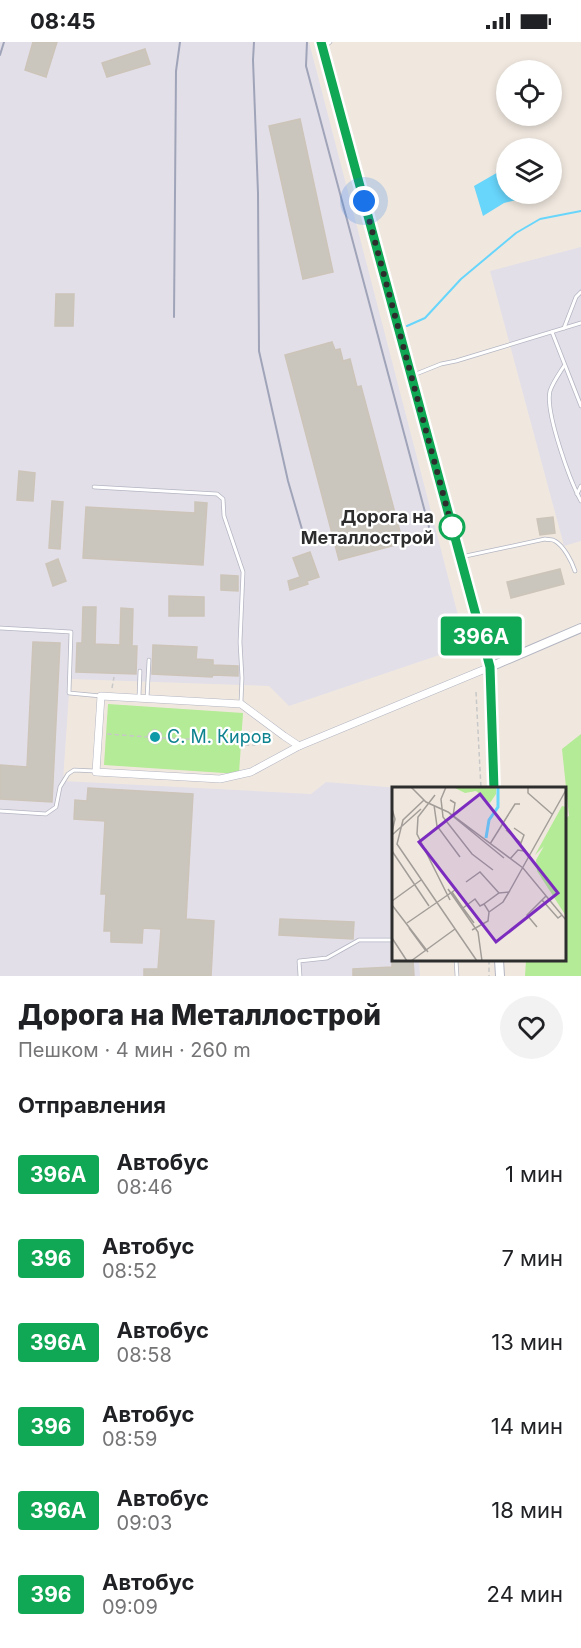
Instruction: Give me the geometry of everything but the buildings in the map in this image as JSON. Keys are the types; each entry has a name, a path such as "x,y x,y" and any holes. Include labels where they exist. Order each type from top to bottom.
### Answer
{"street":[{"path":"322,45 490,667 494,787"},
{"path":"299,746 241,704 101,696 96,772 220,779 251,772 299,746 581,628"},
{"path":"499,961 500,976"}],"lane":[{"path":"322,45 330,42"},
{"path":"564,328 576,297 581,292"},
{"path":"411,376 441,364 581,323"},
{"path":"552,332 581,405"},
{"path":"564,366 555,379 550,393 551,410 556,436 581,501"},
{"path":"578,494 581,486"},
{"path":"94,487 217,494 223,499 224,516 243,572 240,642 241,704"},
{"path":"460,557 545,539 555,541 559,545 575,571"},
{"path":"0,628 71,632 69,693 101,696"},
{"path":"147,699 149,660"},
{"path":"138,698 140,671"},
{"path":"0,811 46,814 56,807 60,787 68,774 74,770 96,772"},
{"path":"300,976 299,961 327,958 359,940 392,940"},
{"path":"456,961 457,976"}],"path":[{"path":"111,697 114,677"},
{"path":"476,692 481,787"},
{"path":"148,737 152,730 156,729 163,738"},
{"path":"99,734 148,737"},
{"path":"163,738 235,741 251,746 284,736"},
{"path":"148,737 152,744 161,742 163,738"}],"shaded area":[{"path":"0,42 309,42 466,646 289,706 269,686 70,679 63,781 311,794 326,782 392,787 392,961 419,961 420,976 0,976"},
{"path":"581,247 581,541 564,546 490,271"}],"green space":[{"path":"108,704 243,713 239,774 104,765"},
{"path":"581,734 581,976 525,976 526,961 566,961 566,818 569,816 562,749"}],"water":[{"path":"496,173 496,204 502,204 483,216 474,186"}],"waterway":[{"path":"407,326 425,318 461,279 516,233 540,219 581,211"}],"railway":[{"path":"0,55 4,42"},
{"path":"174,317 176,71 180,42"},
{"path":"254,42 259,351 288,481 306,543"},
{"path":"307,42 306,66 429,527"}],"bus line":[{"name":"396А","path":"321,42 490,667 494,787"}],"place":[{"name":"Дорога на Металлострой","path":"452,527"},
{"name":"С. М. Киров","path":"155,737"}],"route":[{"path":"364,201 452,527"}]}
